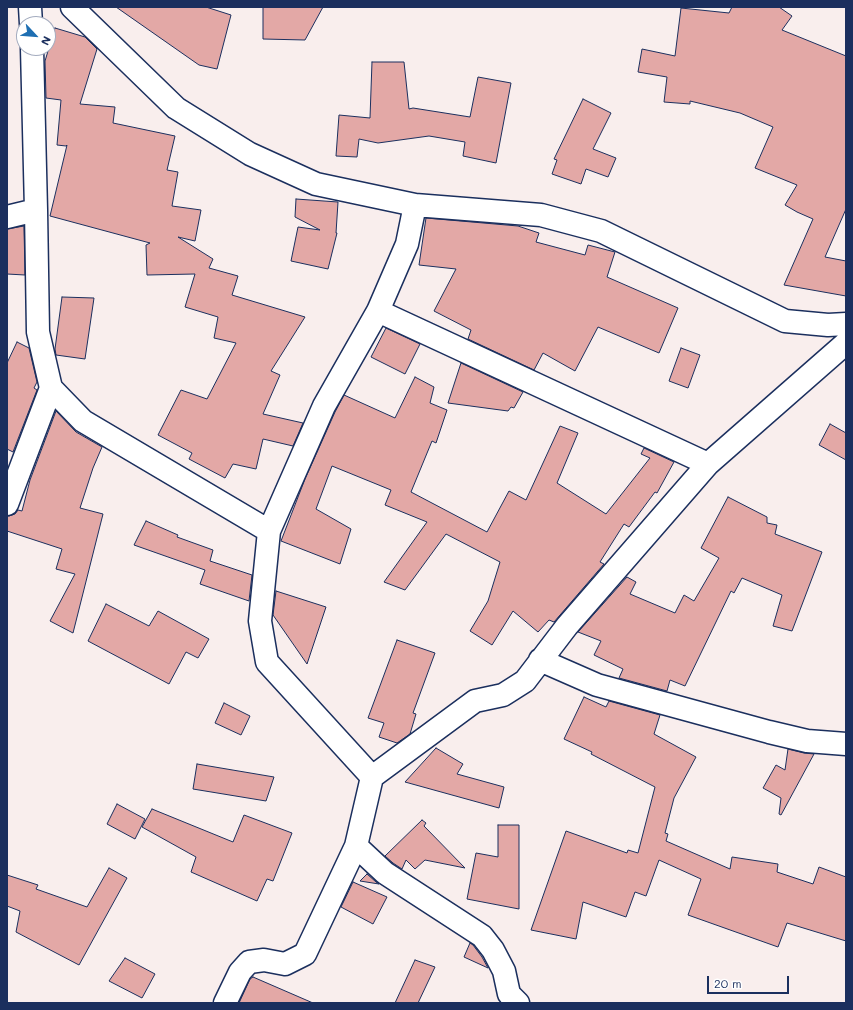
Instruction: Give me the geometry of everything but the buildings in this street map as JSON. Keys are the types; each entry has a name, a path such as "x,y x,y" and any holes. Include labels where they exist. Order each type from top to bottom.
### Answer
{"street":[{"path":"72,7 176,108 250,154 316,184 415,205 541,215 602,231 785,321 828,325 846,324"},
{"path":"32,56 38,332 51,388 84,421 269,531"},
{"path":"372,777 267,662 260,621 269,531 324,406 378,311 407,244 415,205"},
{"path":"7,217 36,210"},
{"path":"378,311 708,464"},
{"path":"225,1003 240,972 249,962 264,960 285,964 305,954 356,846 372,777 475,701 503,695 526,681 540,660 567,626 708,464 846,343"},
{"path":"7,504 51,388"},
{"path":"540,660 597,685 807,741 846,744"},
{"path":"356,846 385,873 482,936 504,971 509,994 518,1003"}]}
